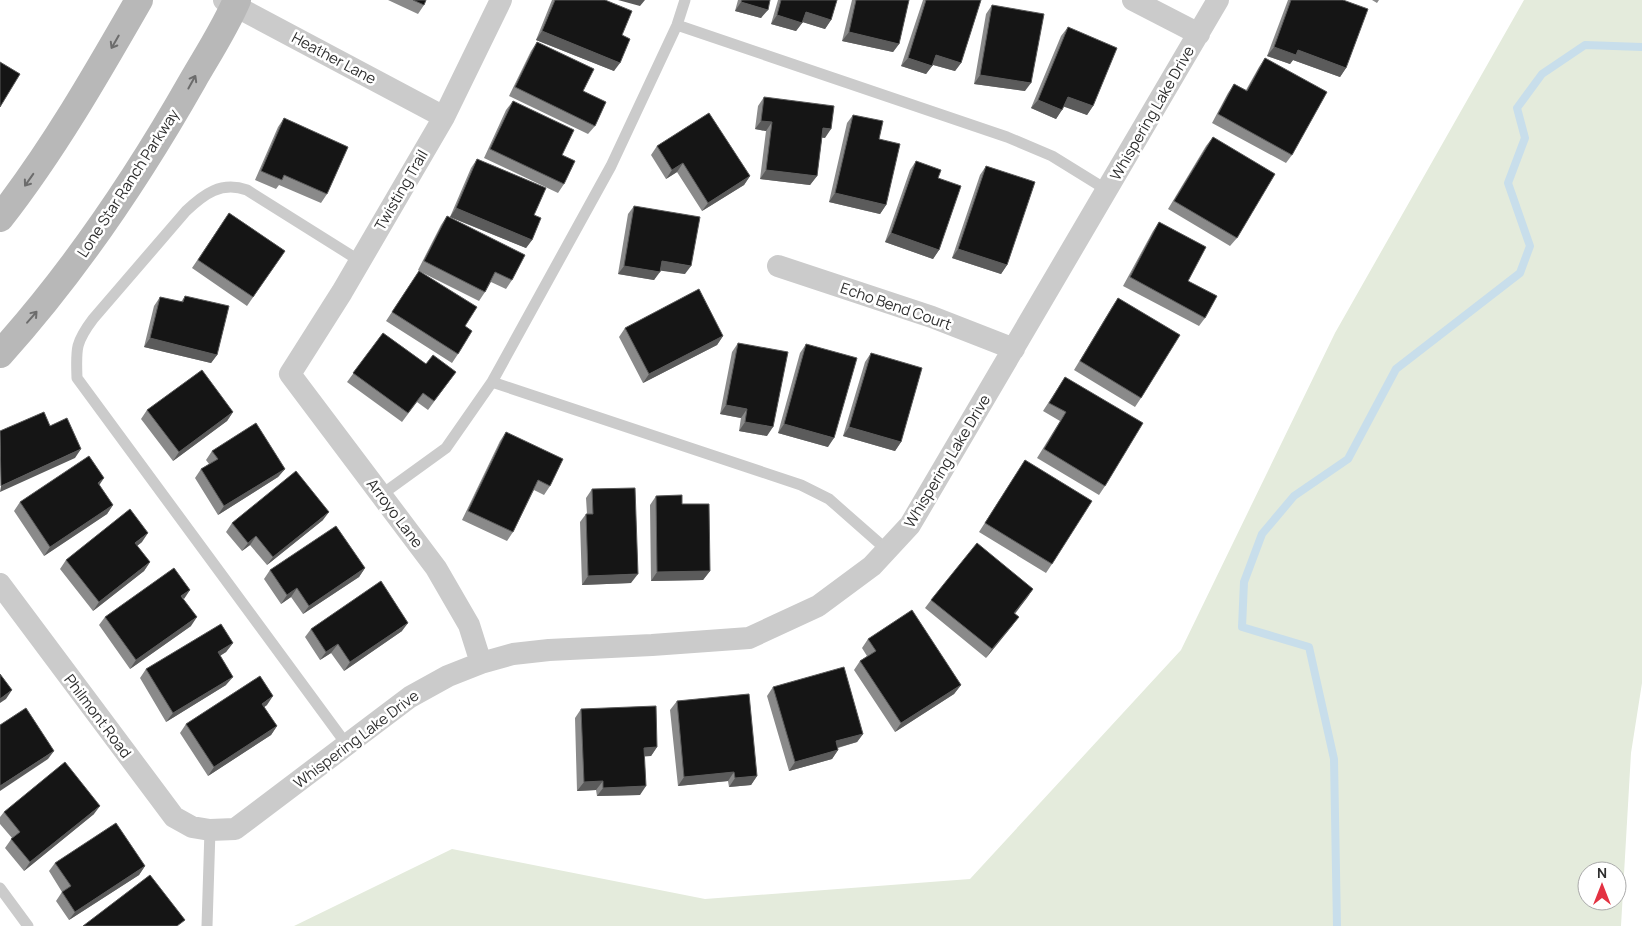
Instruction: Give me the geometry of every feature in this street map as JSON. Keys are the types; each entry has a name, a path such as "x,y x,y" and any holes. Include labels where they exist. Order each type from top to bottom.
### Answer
{"main road":[{"path":"0,218 27,183 70,118 139,0"},
{"name":"Lone Star Ranch Parkway","path":"0,354 43,305 94,236 166,127 232,2"}],"street":[{"name":"Twisting Trail","path":"290,374 360,261 444,117 500,0"},
{"path":"1133,0 1199,34"},
{"name":"Whispering Lake Drive","path":"210,830 236,829 410,696 448,676 481,663 513,654 749,638 818,606 872,566 910,526 1218,0"},
{"name":"Heather Lane","path":"232,2 444,117"},
{"name":"Echo Bend Court","path":"778,266 932,317 1014,349"},
{"name":"Arroyo Lane","path":"290,374 436,568 469,626 481,663"},
{"name":"Philmont Road","path":"0,584 174,816 192,827 210,830"}],"lane":[{"path":"381,495 446,448 492,382 611,166 677,25 685,0"},
{"path":"677,25 1007,138 1052,156 1107,190"},
{"path":"347,745 77,378 76,352 82,334 99,312 186,212 203,195 216,189 236,186 247,190 360,261"},
{"path":"492,382 801,485 829,499 887,550"},
{"path":"207,926 210,830"},
{"path":"0,888 28,926"}],"green space":[{"path":"1524,0 1642,0 1642,683 1631,753 1625,861 1577,861 1577,911 1622,911 1621,926 294,926 452,849 705,899 970,879 1181,650 1335,333"}],"building":[{"path":"413,0 426,0 424,5"},
{"path":"555,0 605,0 632,11 622,35 630,39 620,63 542,31"},
{"path":"742,0 770,0 768,10 741,2"},
{"path":"781,0 837,0 831,20 806,12 802,23 777,15"},
{"path":"856,0 909,0 899,44 849,32"},
{"path":"926,0 981,0 961,63 936,55 932,66 908,58"},
{"path":"1291,0 1343,0 1368,9 1346,68 1298,50 1296,55 1274,47"},
{"path":"992,5 1044,14 1031,83 980,75"},
{"path":"1068,27 1117,48 1093,106 1068,97 1062,110 1038,100"},
{"path":"537,42 594,69 583,91 606,102 595,126 515,87"},
{"path":"1265,58 1327,92 1292,155 1218,114 1234,84 1247,91"},
{"path":"0,62 20,74 0,107"},
{"path":"764,97 834,106 831,129 823,128 817,176 766,170 772,122 761,121"},
{"path":"513,101 574,130 562,155 575,161 564,184 490,149"},
{"path":"709,113 750,176 708,203 683,163 672,170 657,146"},
{"path":"853,115 883,121 879,139 900,144 886,205 835,193"},
{"path":"284,118 348,147 327,194 284,175 282,180 261,171"},
{"path":"1213,137 1275,174 1237,238 1174,201"},
{"path":"477,159 546,188 534,215 541,218 532,240 456,208"},
{"path":"916,161 941,170 938,178 961,186 939,250 891,233"},
{"path":"986,166 1035,182 1007,265 958,249"},
{"path":"634,206 700,217 691,266 662,261 660,272 624,266"},
{"path":"229,213 285,251 253,297 198,260"},
{"path":"447,216 525,255 512,280 495,272 485,292 424,261"},
{"path":"1159,222 1206,247 1188,281 1217,296 1205,318 1130,277"},
{"path":"419,271 477,307 465,326 472,331 458,354 392,312"},
{"path":"699,289 723,336 649,374 625,328"},
{"path":"185,296 229,306 217,355 150,338 160,297 183,302"},
{"path":"1118,298 1180,335 1141,398 1080,361"},
{"path":"383,333 426,364 433,355 456,372 434,401 423,393 408,413 353,373"},
{"path":"738,343 788,352 773,427 745,422 747,409 726,405"},
{"path":"806,344 857,358 834,438 784,424"},
{"path":"871,353 922,368 901,442 849,427"},
{"path":"202,370 233,412 179,452 147,410"},
{"path":"1065,377 1143,423 1105,486 1044,449 1066,412 1049,403"},
{"path":"44,412 50,426 67,418 81,449 1,486 0,431"},
{"path":"256,423 285,469 224,506 201,469 218,459 212,451"},
{"path":"506,432 563,459 550,486 538,480 513,532 468,511"},
{"path":"89,456 104,478 98,483 113,505 50,547 20,502"},
{"path":"1025,460 1092,501 1052,564 985,523"},
{"path":"296,471 329,512 273,557 256,536 248,543 232,523"},
{"path":"635,488 638,574 588,576 586,514 593,514 592,489"},
{"path":"682,495 682,504 709,504 710,571 657,572 656,496"},
{"path":"130,509 148,533 135,543 150,562 99,602 66,560"},
{"path":"336,526 365,568 309,606 297,588 287,595 270,570"},
{"path":"977,543 1033,589 1014,613 1019,617 992,649 931,600"},
{"path":"174,568 190,590 181,596 197,617 136,660 105,617"},
{"path":"381,581 408,623 350,662 338,644 326,652 311,629"},
{"path":"912,610 961,685 901,723 860,661 876,651 868,639"},
{"path":"221,624 233,643 218,652 233,677 173,713 146,669"},
{"path":"844,667 863,734 836,741 838,750 795,762 773,687"},
{"path":"0,674 12,690 0,699"},
{"path":"260,676 273,696 262,704 277,726 214,767 186,724"},
{"path":"749,694 757,776 735,778 734,772 684,777 677,701"},
{"path":"656,706 657,747 644,748 646,786 603,788 603,781 584,782 581,709"},
{"path":"26,708 54,751 0,786 0,725"},
{"path":"65,762 100,806 30,862 11,839 20,832 4,812"},
{"path":"116,823 145,866 75,912 62,892 71,886 55,863"},
{"path":"150,875 185,920 177,926 83,926"}],"waterway":[{"path":"1337,926 1334,759 1309,647 1242,627 1244,582 1262,534 1294,496 1348,459 1396,369 1520,273 1530,246 1508,183 1525,138 1517,108 1542,74 1585,45 1642,47"}]}
